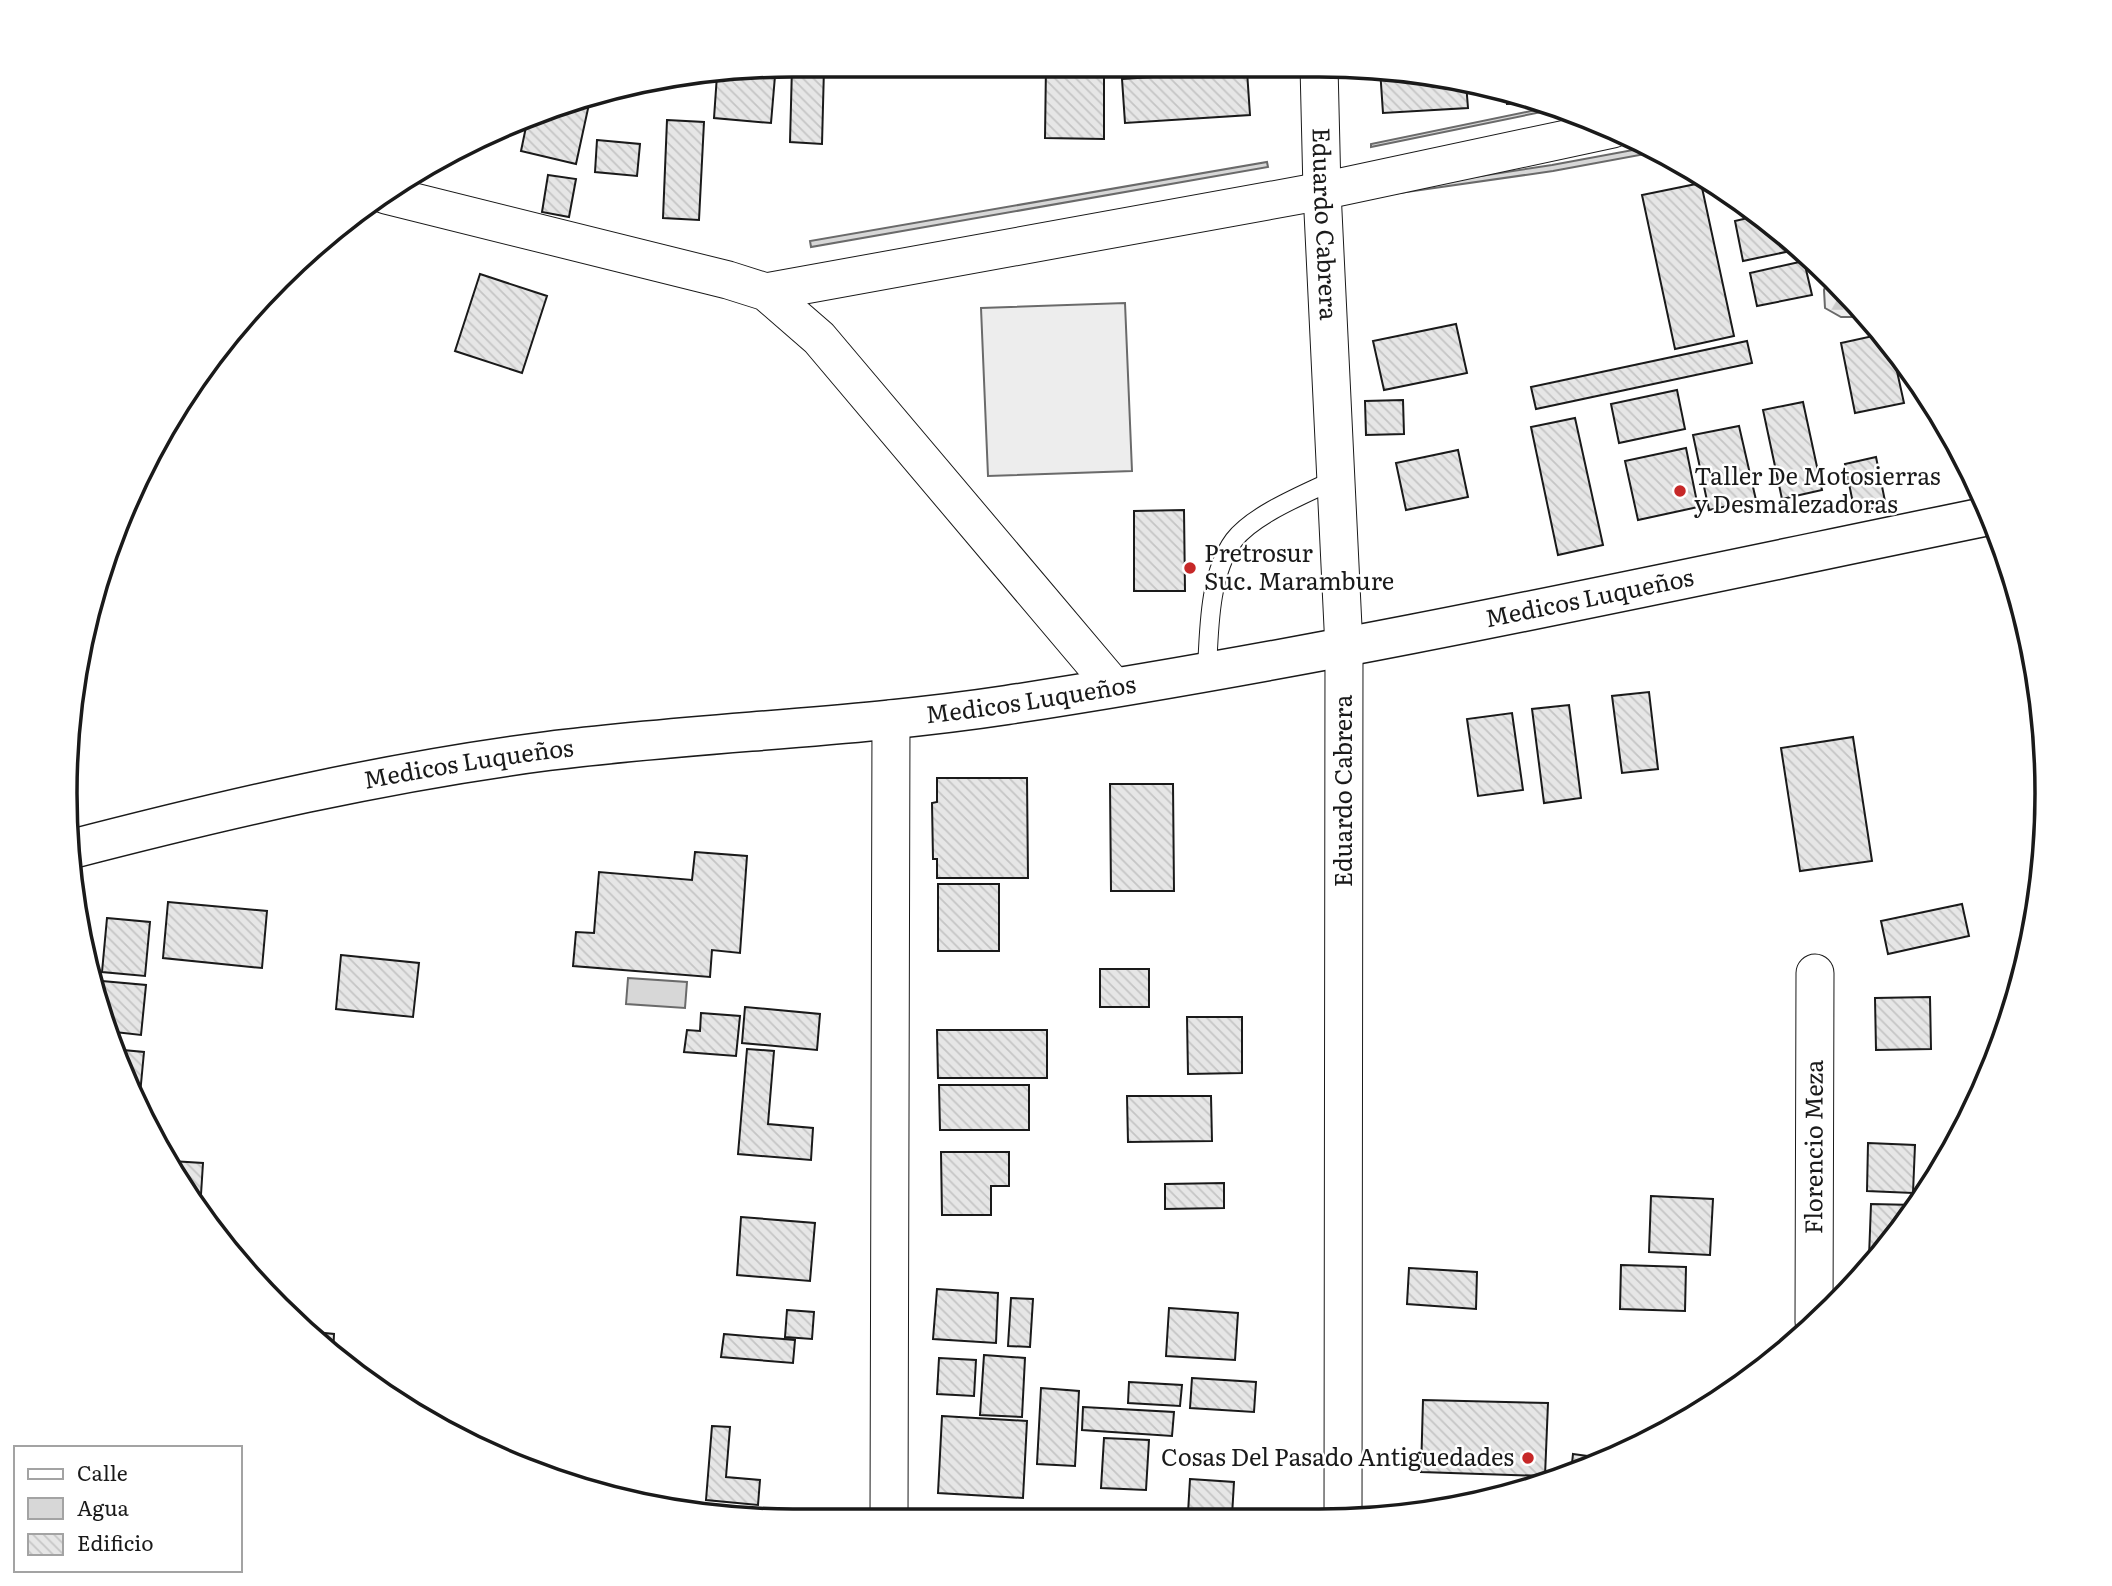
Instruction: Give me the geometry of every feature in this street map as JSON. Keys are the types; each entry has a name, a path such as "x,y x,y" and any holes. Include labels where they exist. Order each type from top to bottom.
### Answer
{"street":[{"name":"Eduardo Cabrera","path":"1319,77 1322,191 1344,648 1343,1508"},
{"path":"766,292 1322,191 1595,133"},
{"path":"396,197 766,292 819,338 1114,687"},
{"name":"Medicos Luqueños","path":"80,847 222,810 353,782 548,751 1002,706 1344,648 1980,518"},
{"path":"889,1509 891,719"},
{"name":"Florencio Meza","path":"1814,1309 1815,973"}],"lane":[{"path":"1207,671 1213,592 1235,540 1278,508 1336,479"}],"shaded area":[{"path":"1125,303 1132,471 988,476 981,308"}],"green space":[{"path":"1825,287 1853,317 1841,317 1825,308"}],"water":[{"path":"1534,110 1540,112 1371,147 1371,144"},
{"path":"1633,150 1643,154 1553,171 1365,198 1364,194"},
{"path":"1267,162 1268,167 811,247 810,241"},
{"path":"628,978 687,982 685,1008 626,1004"}],"building":[{"path":"792,77 824,77 822,144 790,142"},
{"path":"1046,77 1104,77 1104,139 1045,138"},
{"path":"1247,77 1250,115 1125,123 1122,79"},
{"path":"775,78 771,123 714,118 717,82"},
{"path":"1381,80 1467,93 1468,108 1383,113"},
{"path":"588,107 576,164 521,151 525,130"},
{"path":"667,120 704,122 699,220 663,218"},
{"path":"597,140 640,144 637,176 595,172"},
{"path":"548,175 576,179 569,217 542,212"},
{"path":"1695,184 1702,189 1734,336 1675,349 1642,195"},
{"path":"1746,218 1787,252 1743,261 1735,221"},
{"path":"1799,262 1806,269 1812,295 1757,306 1750,273"},
{"path":"480,274 547,296 522,373 455,351"},
{"path":"1456,324 1467,373 1384,390 1373,341"},
{"path":"1870,337 1897,371 1904,403 1855,413 1841,343"},
{"path":"1747,341 1752,363 1536,409 1531,387"},
{"path":"1677,390 1685,429 1619,443 1611,404"},
{"path":"1403,400 1404,434 1366,435 1365,401"},
{"path":"1803,402 1822,490 1782,499 1763,410"},
{"path":"1575,418 1603,545 1558,555 1531,427"},
{"path":"1739,426 1756,500 1709,510 1693,435"},
{"path":"1686,448 1698,507 1638,520 1625,461"},
{"path":"1458,450 1468,497 1406,510 1396,463"},
{"path":"1876,457 1886,506 1855,513 1845,464"},
{"path":"1184,510 1185,591 1134,591 1134,511"},
{"path":"1649,692 1658,769 1622,773 1612,696"},
{"path":"1569,705 1581,798 1544,803 1532,709"},
{"path":"1512,713 1523,790 1478,796 1467,719"},
{"path":"1853,737 1872,861 1800,871 1781,748"},
{"path":"937,778 1027,778 1028,878 937,878 937,859 933,859 932,803 937,802"},
{"path":"1110,784 1173,784 1174,891 1111,891"},
{"path":"695,852 747,856 740,953 712,950 710,977 573,966 576,932 594,933 599,872 692,880"},
{"path":"938,884 999,884 999,951 938,951"},
{"path":"168,902 267,911 262,968 163,958"},
{"path":"1962,904 1969,936 1888,954 1881,921"},
{"path":"107,918 150,922 145,976 102,972"},
{"path":"341,955 419,963 413,1017 336,1009"},
{"path":"1100,969 1149,969 1149,1007 1100,1007"},
{"path":"102,981 146,985 141,1035 119,1032"},
{"path":"1930,997 1931,1049 1876,1050 1875,998"},
{"path":"745,1007 820,1014 817,1050 742,1043"},
{"path":"701,1013 740,1016 736,1056 684,1052 687,1030 700,1031"},
{"path":"1187,1017 1242,1017 1242,1073 1188,1074"},
{"path":"937,1030 1047,1030 1047,1078 938,1078"},
{"path":"747,1049 774,1051 768,1124 813,1128 811,1160 738,1154"},
{"path":"126,1050 144,1052 141,1087"},
{"path":"939,1085 1029,1085 1029,1130 940,1130"},
{"path":"1127,1096 1211,1096 1212,1141 1128,1142"},
{"path":"1868,1143 1915,1145 1913,1193 1867,1191"},
{"path":"941,1152 1009,1152 1009,1186 991,1186 991,1215 942,1215"},
{"path":"180,1162 203,1163 201,1195"},
{"path":"1224,1183 1224,1208 1165,1209 1165,1184"},
{"path":"1651,1196 1713,1199 1710,1255 1649,1252"},
{"path":"1871,1204 1904,1205 1887,1229 1869,1250"},
{"path":"741,1217 815,1223 810,1281 737,1275"},
{"path":"1621,1265 1686,1267 1685,1311 1620,1309"},
{"path":"1409,1268 1477,1272 1476,1309 1407,1304"},
{"path":"937,1289 998,1293 996,1343 933,1339"},
{"path":"1011,1298 1033,1299 1030,1347 1008,1346"},
{"path":"1169,1308 1238,1313 1235,1360 1166,1356"},
{"path":"787,1310 814,1312 812,1339 785,1337"},
{"path":"323,1333 334,1334 334,1342"},
{"path":"724,1334 795,1340 793,1363 721,1357"},
{"path":"984,1355 1025,1358 1022,1417 980,1415"},
{"path":"939,1358 976,1360 974,1396 937,1394"},
{"path":"1192,1378 1256,1382 1254,1412 1190,1408"},
{"path":"1129,1382 1182,1385 1180,1406 1128,1403"},
{"path":"1041,1388 1079,1391 1075,1466 1037,1464"},
{"path":"1423,1400 1548,1403 1545,1472 1534,1476 1421,1472"},
{"path":"1083,1407 1174,1412 1172,1436 1082,1430"},
{"path":"942,1416 1027,1421 1023,1498 938,1493"},
{"path":"712,1426 730,1427 726,1477 760,1480 758,1505 706,1500"},
{"path":"1104,1438 1149,1440 1146,1490 1101,1488"},
{"path":"1573,1454 1588,1456 1572,1462"},
{"path":"1190,1479 1234,1482 1232,1509 1188,1509"}],"place":[{"name":"Taller De Motosierras y Desmalezadoras","path":"1680,491"},
{"name":"Pretrosur Suc. Marambure","path":"1190,568"},
{"name":"Cosas Del Pasado Antiguedades","path":"1528,1458"}]}
